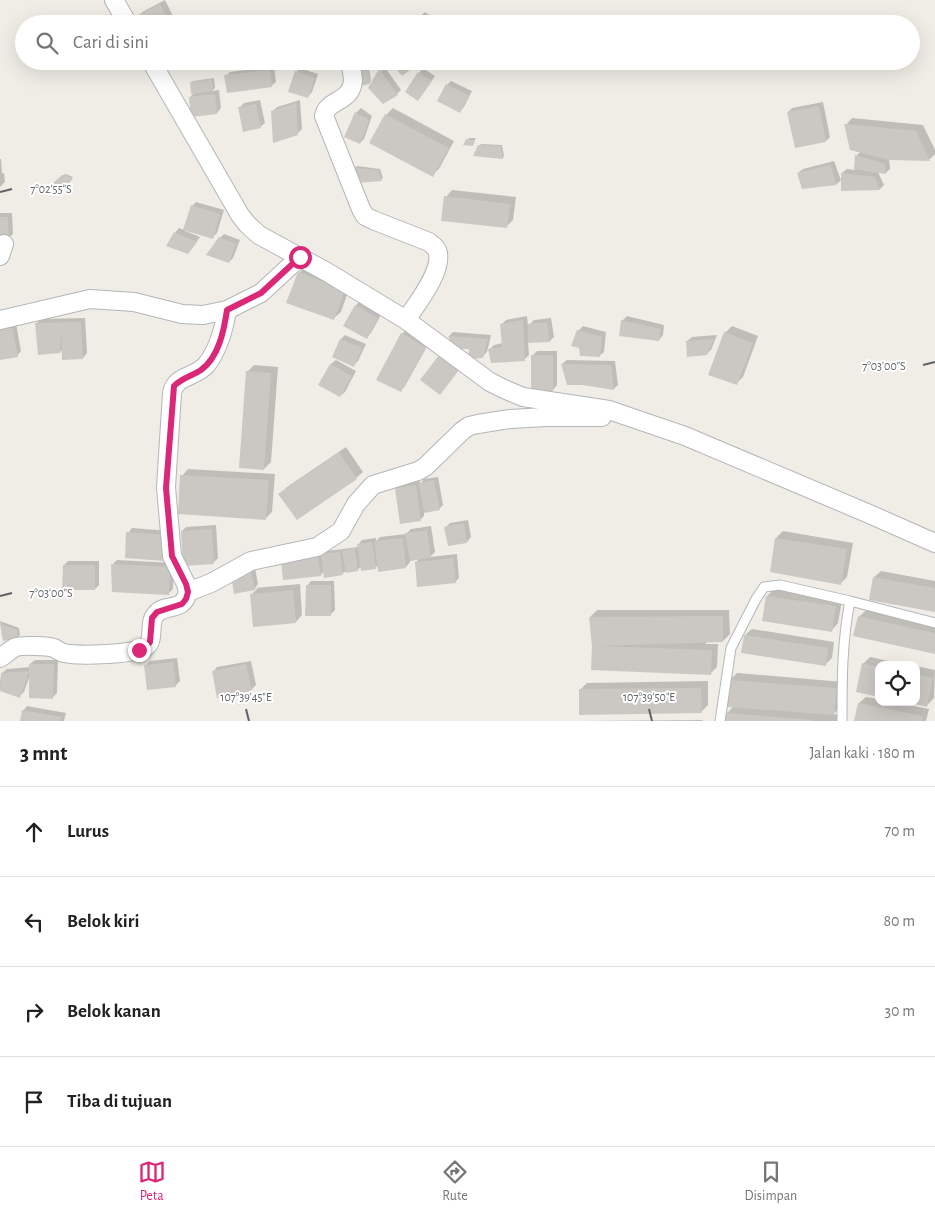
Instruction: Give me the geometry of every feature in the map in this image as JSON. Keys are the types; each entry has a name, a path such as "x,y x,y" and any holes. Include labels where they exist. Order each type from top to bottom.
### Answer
{"street":[{"path":"114,0 123,15"},
{"path":"156,70 247,224 259,235 406,320 490,382 523,397 609,410 685,436 935,543"},
{"path":"352,70 352,88 347,96 325,110 324,116 360,209 365,216 429,242 436,248 438,261 434,277 406,320"},
{"path":"0,320 90,299 134,302 182,314 203,314 227,310 261,293 300,257"},
{"path":"0,658 16,647 48,647 68,654 112,654 139,650 146,647 150,642 152,618 157,612 182,604 186,599 188,592 186,584 172,556 166,488 172,393 174,386 179,381 206,366 216,350 223,331 227,310"},
{"path":"188,592 251,562 317,547 341,531 356,504 373,485 425,467 469,426 510,419 546,417 599,418 607,415 609,410"}],"lane":[{"path":"720,721 731,648 764,587 780,585 935,623"},
{"path":"842,721 844,627 850,601"}],"building":[{"path":"160,4 166,15 138,15"},
{"path":"270,70 272,87 227,93 224,75"},
{"path":"368,70 370,84 358,86 355,72"},
{"path":"380,70 398,95 383,104 368,88"},
{"path":"397,70 410,70 402,76"},
{"path":"295,71 315,78 308,98 288,92"},
{"path":"418,72 432,81 418,101 405,92"},
{"path":"212,79 213,91 191,94 190,82"},
{"path":"446,84 469,96 460,113 437,101"},
{"path":"215,94 217,114 191,117 189,97"},
{"path":"296,103 298,135 273,143 271,111"},
{"path":"256,104 261,128 243,132 238,107"},
{"path":"819,106 826,142 795,148 787,112"},
{"path":"355,112 369,120 360,144 344,137"},
{"path":"385,114 449,148 433,177 369,143"},
{"path":"844,124 916,131 930,161 890,160 850,150"},
{"path":"466,139 475,140 473,146 463,145"},
{"path":"478,145 501,146 503,159 473,156"},
{"path":"855,155 885,164 886,174 854,169"},
{"path":"830,165 837,185 802,189 797,173"},
{"path":"354,168 378,170 382,181 357,183"},
{"path":"841,173 875,177 880,190 841,191"},
{"path":"62,175 73,179 64,188 53,183"},
{"path":"444,196 510,204 507,228 441,221"},
{"path":"191,205 220,214 213,239 183,230"},
{"path":"0,217 8,217 9,239 0,240"},
{"path":"174,232 197,242 188,254 166,246"},
{"path":"219,237 236,244 229,263 206,255"},
{"path":"298,272 345,290 334,320 286,303"},
{"path":"355,305 378,318 367,339 343,326"},
{"path":"523,320 525,361 491,363 488,349 502,347 500,324"},
{"path":"621,320 661,329 659,341 619,336"},
{"path":"11,322 18,357 0,360 0,324"},
{"path":"81,322 83,359 62,360 61,332 60,353 38,355 35,323"},
{"path":"547,322 550,342 528,343 528,324"},
{"path":"577,330 602,337 600,357 580,356 579,348 571,346"},
{"path":"724,332 753,343 737,385 708,375"},
{"path":"401,333 426,347 401,392 376,380"},
{"path":"448,336 488,339 483,358 468,359 469,349 455,349"},
{"path":"340,339 362,348 354,367 332,357"},
{"path":"714,339 707,355 687,357 686,341"},
{"path":"439,355 459,370 440,395 420,380"},
{"path":"531,355 553,355 553,391 531,391"},
{"path":"330,364 352,376 340,397 318,385"},
{"path":"561,364 611,365 614,390 582,385 567,385"},
{"path":"246,371 271,373 264,470 239,468"},
{"path":"339,452 357,479 297,520 278,494"},
{"path":"180,475 269,480 266,520 178,514"},
{"path":"434,480 440,510 424,513 419,483"},
{"path":"416,485 421,521 400,524 395,488"},
{"path":"464,523 467,543 448,546 444,527"},
{"path":"212,529 214,564 183,566 181,531"},
{"path":"427,530 431,558 410,561 405,533"},
{"path":"126,532 166,535 164,561 125,558"},
{"path":"403,538 406,568 378,572 374,541"},
{"path":"775,538 847,549 841,585 770,572"},
{"path":"372,542 376,569 361,571 357,544"},
{"path":"355,548 358,571 346,573 342,551"},
{"path":"340,552 343,575 324,578 321,554"},
{"path":"318,556 321,576 283,580 281,561"},
{"path":"453,558 456,583 417,587 415,562"},
{"path":"111,564 170,567 169,595 112,592"},
{"path":"63,565 95,565 95,590 62,590"},
{"path":"251,571 255,590 234,594 231,575"},
{"path":"873,577 935,588 935,612 869,600"},
{"path":"306,585 331,585 331,616 305,616"},
{"path":"293,590 296,623 253,627 250,594"},
{"path":"766,596 836,606 832,632 762,621"},
{"path":"723,616 723,642 598,646 712,650 711,675 591,670 592,646 589,617"},
{"path":"858,616 935,633 935,654 853,636"},
{"path":"0,624 17,630 18,638 3,641"},
{"path":"744,635 828,648 826,666 741,653"},
{"path":"173,662 176,687 147,690 144,665"},
{"path":"862,663 875,666 875,696 856,692"},
{"path":"29,664 54,664 53,699 29,698"},
{"path":"246,664 252,691 217,698 212,671"},
{"path":"29,671 20,698 0,691 1,673"},
{"path":"920,675 933,678 927,707 920,705"},
{"path":"729,680 837,688 834,715 727,707"},
{"path":"701,688 702,713 579,715 579,689"},
{"path":"858,703 923,716 922,721 854,721"},
{"path":"22,710 62,717 61,721 20,721"},
{"path":"726,713 813,720 813,721 725,721"}],"route":[{"path":"139,650 146,647 150,642 152,618 157,612 182,604 188,592 172,556 166,488 174,386 179,381 206,366 216,350 223,331 227,310 261,293 300,257"}]}
